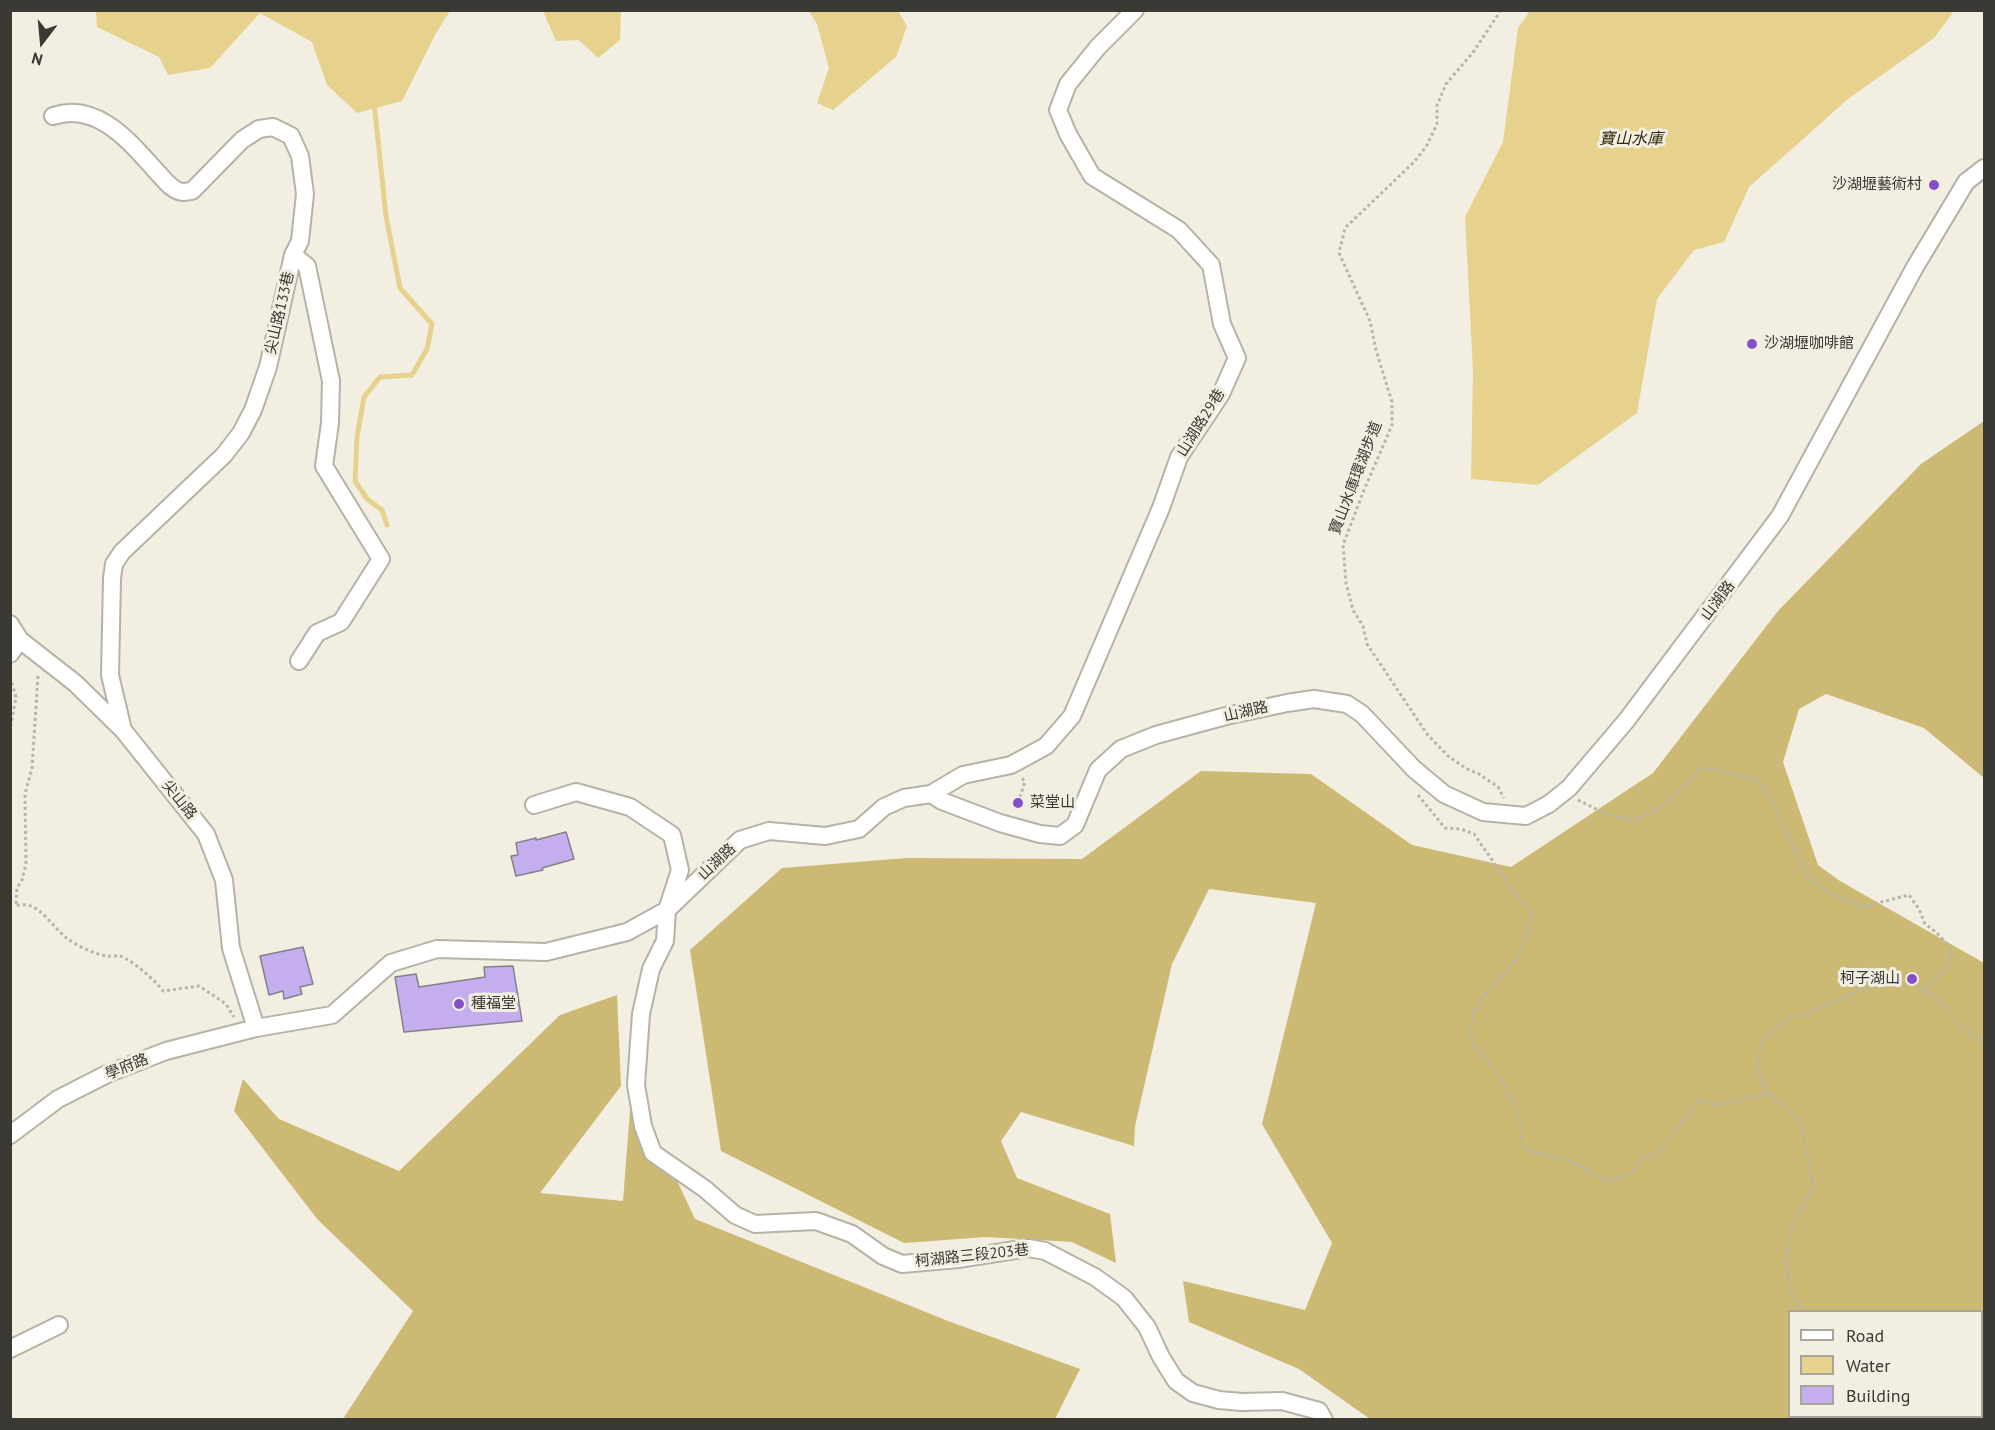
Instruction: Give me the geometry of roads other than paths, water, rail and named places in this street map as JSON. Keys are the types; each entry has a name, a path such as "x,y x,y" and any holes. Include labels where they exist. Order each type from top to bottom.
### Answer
{"street":[{"name":"山湖路29巷","path":"931,794 963,775 1011,765 1046,746 1072,716 1161,508 1179,457 1221,394 1237,358 1222,324 1211,265 1179,230 1092,176 1068,134 1058,110 1068,84 1098,47 1135,10"},
{"name":"尖山路133巷","path":"53,116 81,112 99,119 129,140 170,186 181,192 192,191 242,140 259,129 273,127 291,136 300,156 305,194 300,240 293,255 268,367 253,410 241,433 224,455 122,552 114,564 110,675 123,730"},
{"name":"山湖路","path":"250,1029 332,1015 391,963 437,949 546,952 627,932 667,910 740,840 769,831 825,836 859,829 884,807 904,798 931,794 942,801 1000,823 1040,834 1060,836 1075,825 1098,770 1121,749 1156,735 1226,716 1287,703 1314,699 1347,704 1362,714 1414,769 1444,794 1483,812 1526,816 1549,804 1563,793 1590,765 1626,721 1780,516 1915,267 1966,182 1984,168"},
{"path":"293,255 307,266 331,381 330,423 324,466 381,559 341,622 317,633 299,661"},
{"name":"尖山路","path":"10,624 20,640 75,683 123,730 206,834 224,880 231,948 250,1029"},
{"path":"10,654 20,640"},
{"name":"柯湖路三段203巷","path":"534,805 576,792 630,807 672,835 680,870 667,910 665,941 651,969 641,1014 636,1085 643,1126 653,1153 705,1189 735,1215 755,1224 816,1221 852,1234 883,1256 902,1264 958,1259 1028,1248 1045,1251 1095,1277 1124,1298 1147,1327 1161,1358 1176,1381 1193,1393 1219,1400 1282,1401 1319,1411 1324,1419"},
{"name":"學府路","path":"10,1135 58,1099 106,1074 166,1051 250,1029"},
{"path":"10,1349 59,1324"}],"water":[{"path":"450,10 402,101 357,113 327,85 312,42 260,13 210,68 168,75 159,57 97,27 96,11"},
{"path":"543,11 621,11 620,40 598,58 579,40 556,41"},
{"path":"809,11 898,11 907,26 896,57 833,110 817,103 829,68 817,24"},
{"name":"寶山水庫","path":"1530,11 1954,11 1934,38 1848,99 1749,187 1724,242 1694,250 1657,299 1637,413 1538,485 1471,479 1473,371 1465,217 1503,142 1518,28"}],"waterway":[{"path":"374,102 386,216 400,288 432,324 427,349 412,375 380,377 364,397 357,437 355,481 367,499 382,510 387,525"}],"place":[{"name":"沙湖壢藝術村","path":"1934,185"},
{"name":"沙湖壢咖啡館","path":"1752,344"},
{"name":"菜堂山","path":"1018,803"},
{"name":"柯子湖山","path":"1912,979"},
{"name":"種福堂","path":"459,1004"}]}
